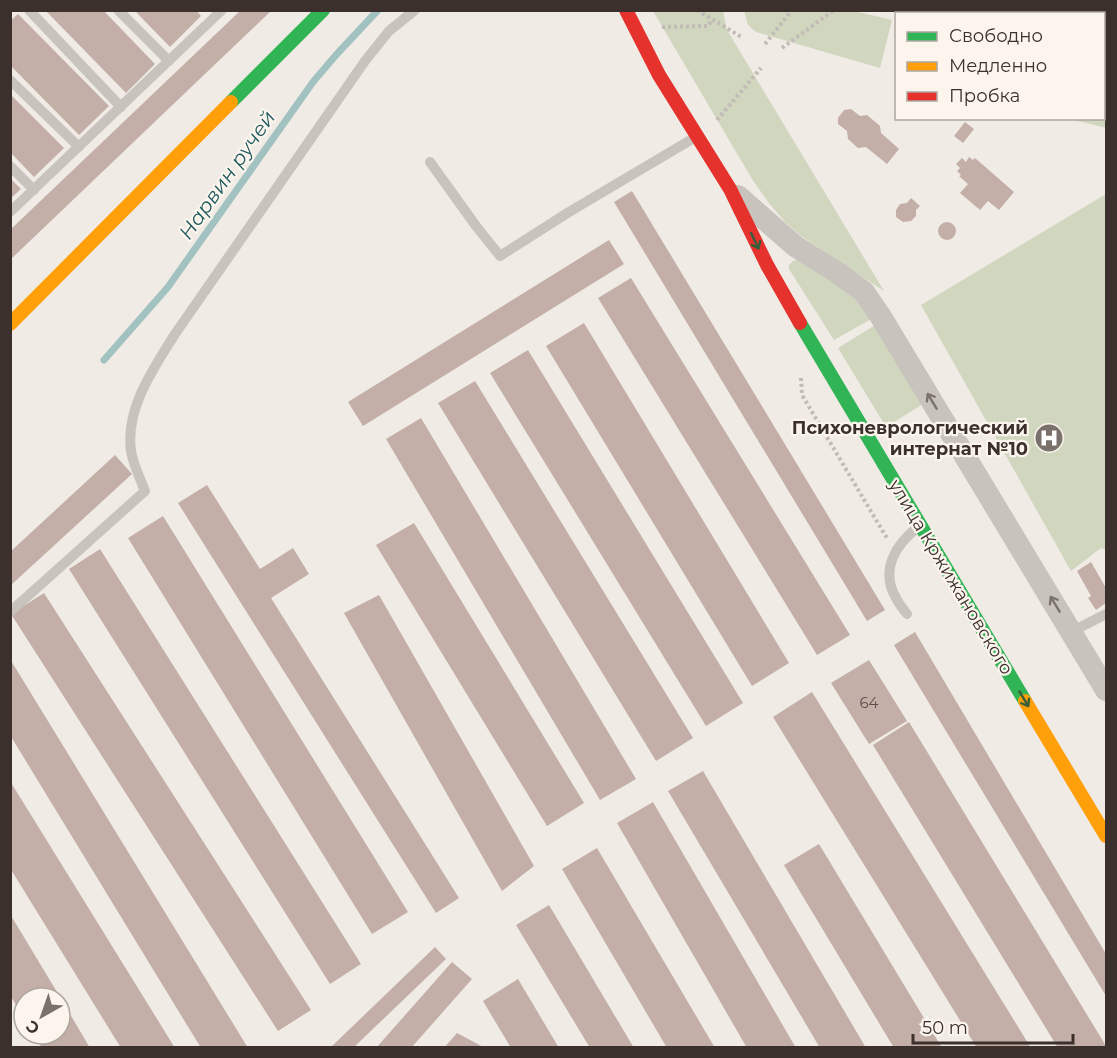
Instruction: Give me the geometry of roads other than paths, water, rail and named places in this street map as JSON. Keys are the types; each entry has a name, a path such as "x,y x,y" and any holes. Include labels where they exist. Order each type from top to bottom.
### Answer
{"street":[{"path":"10,324 324,10"},
{"name":"улица Кржижановского","path":"626,10 659,75 730,189 767,265 920,526 1107,836"},
{"name":"улица Кржижановского","path":"730,189 795,246 864,292 882,317 1107,690"},
{"path":"767,265 795,246"}],"lane":[{"path":"29,10 121,107"},
{"path":"118,10 169,61"},
{"path":"10,612 145,491 131,451 130,429 137,403 147,380 175,333 365,61 389,31 415,10"},
{"path":"10,213 169,61 216,12"},
{"path":"10,80 79,147"},
{"path":"430,162 500,256 568,212 697,136"},
{"path":"10,166 34,190"},
{"path":"907,614 895,596 890,579 890,561 910,533 920,526"},
{"path":"1071,632 1107,614"}],"waterway":[{"name":"Нарвин ручей","path":"104,360 168,287 313,82 378,10"}],"place":[{"name":"Психоневрологический интернат №10","path":"1049,438"}]}
